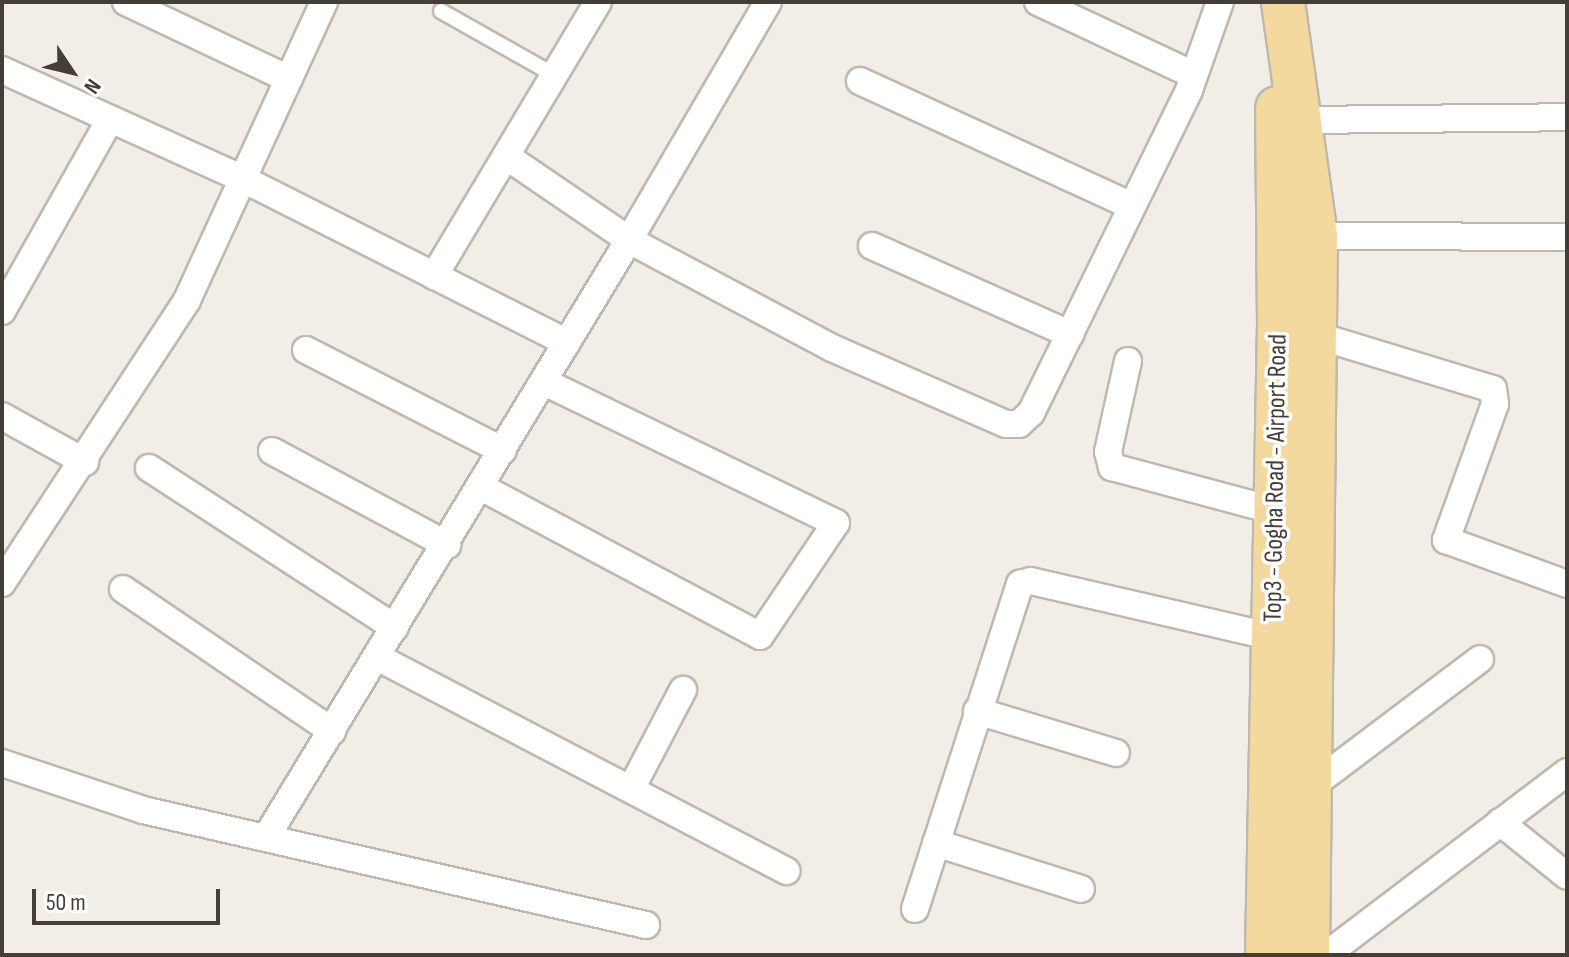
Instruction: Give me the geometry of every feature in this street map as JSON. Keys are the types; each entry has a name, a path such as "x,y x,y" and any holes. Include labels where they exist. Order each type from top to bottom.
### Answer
{"main road":[{"name":"Top3 - Gogha Road - Airport Road","path":"1265,2 1277,98 1276,511 1267,955"},
{"path":"1283,2 1316,236 1308,955"}],"street":[{"path":"126,2 289,79"},
{"path":"2,583 85,462 187,300 324,2"},
{"path":"434,276 598,2"},
{"path":"267,836 447,545 768,2"},
{"path":"1038,2 1194,75"},
{"path":"506,156 629,240 832,348 1006,424 1019,424 1031,413 1132,206 1194,75 1220,2"},
{"path":"2,70 243,179 567,343"},
{"path":"860,81 1132,206"},
{"path":"1301,120 1567,117"},
{"path":"2,311 110,119"},
{"path":"1316,236 1567,237"},
{"path":"872,246 1070,334"},
{"path":"1315,335 1493,389 1495,404 1446,540 1567,584"},
{"path":"306,350 503,451"},
{"path":"1128,361 1108,452 1112,467 1276,511"},
{"path":"481,487 760,636 836,523 544,382"},
{"path":"2,416 85,462"},
{"path":"272,451 447,545"},
{"path":"149,468 395,628"},
{"path":"915,909 1013,594 1020,584 1031,581 1273,637"},
{"path":"123,589 332,731"},
{"path":"377,657 787,871"},
{"path":"1309,788 1480,659"},
{"path":"631,789 683,690"},
{"path":"977,711 1116,753"},
{"path":"2,763 143,810 267,836 346,859 646,925"},
{"path":"1326,955 1567,772"},
{"path":"1500,822 1567,876"},
{"path":"936,843 1081,889"}],"lane":[{"path":"441,11 554,75"}]}
